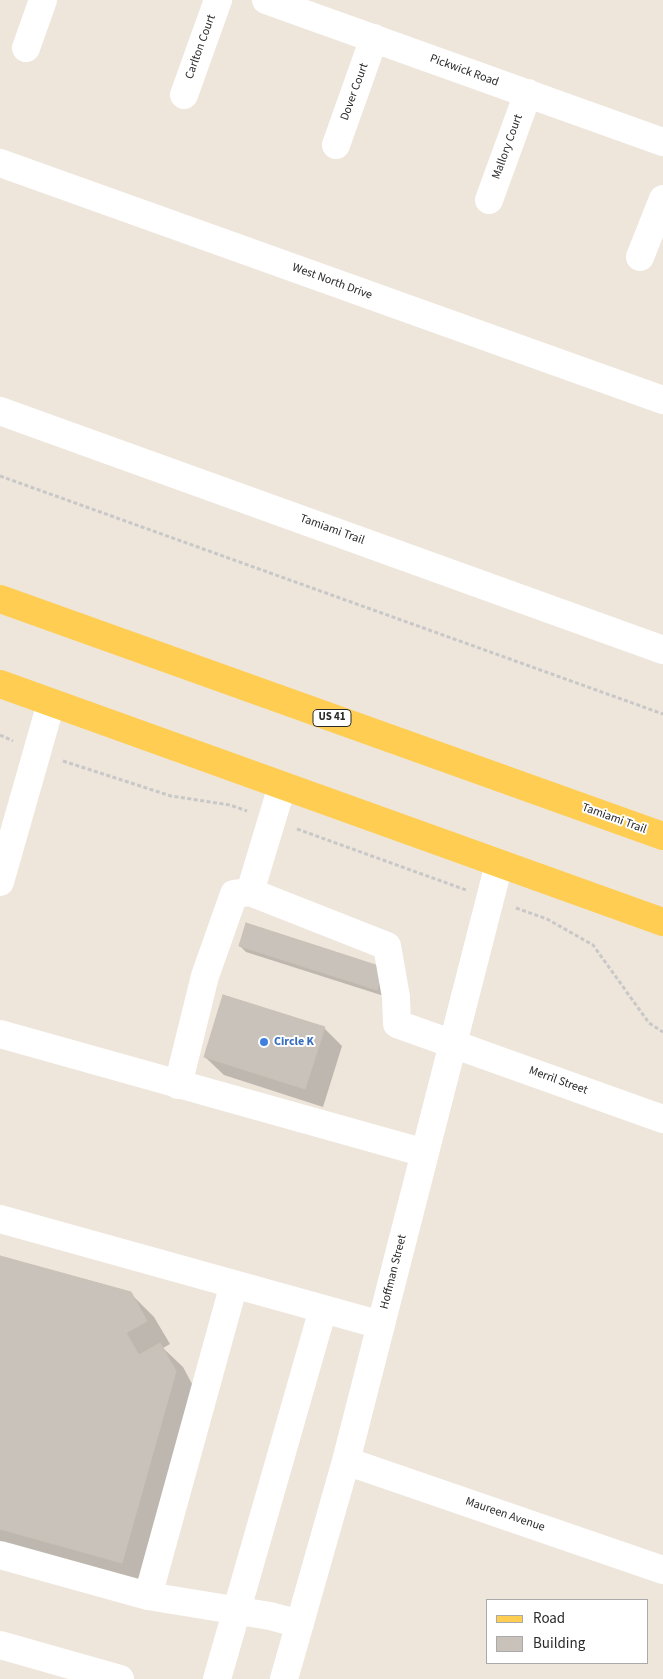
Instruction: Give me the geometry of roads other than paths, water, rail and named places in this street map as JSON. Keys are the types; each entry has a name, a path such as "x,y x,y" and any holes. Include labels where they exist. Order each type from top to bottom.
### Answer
{"main road":[{"name":"Tamiami Trail","path":"0,599 663,836"},
{"path":"0,684 663,922"}],"street":[{"path":"26,48 43,0"},
{"name":"Carlton Court","path":"184,95 218,0"},
{"name":"Pickwick Road","path":"266,0 663,142"},
{"name":"Dover Court","path":"336,145 374,38"},
{"name":"Mallory Court","path":"489,200 528,94"},
{"name":"West North Drive","path":"0,163 663,400"},
{"path":"640,257 663,199"},
{"name":"Tamiami Trail","path":"0,411 663,650"},
{"path":"0,882 51,703"},
{"path":"178,1085 205,976 234,894 250,892 282,786"},
{"name":"Hoffman Street","path":"284,1679 346,1461 499,864"},
{"name":"Merril Street","path":"250,892 387,946 396,997 397,1024 452,1042 663,1119"},
{"path":"0,1034 424,1153"},
{"path":"0,1219 381,1324"},
{"path":"148,1596 234,1284"},
{"path":"217,1679 235,1610 323,1309"},
{"name":"Maureen Avenue","path":"346,1461 663,1570"},
{"path":"0,1555 148,1596 235,1610 300,1624"},
{"path":"0,1645 120,1679"}],"place":[{"name":"Circle K","path":"264,1042"}]}
